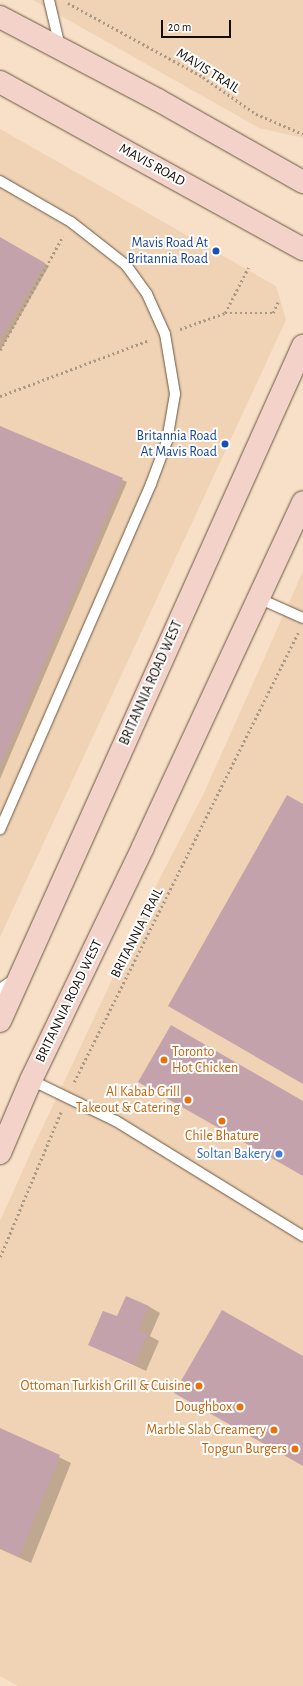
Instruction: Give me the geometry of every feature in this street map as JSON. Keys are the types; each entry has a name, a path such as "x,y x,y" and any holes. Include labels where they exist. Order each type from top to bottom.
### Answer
{"main road":[{"path":"0,17 158,100 303,182"},
{"name":"MAVIS ROAD","path":"0,82 303,249"},
{"name":"BRITANNIA ROAD WEST","path":"0,1022 18,977 303,346"},
{"name":"BRITANNIA ROAD WEST","path":"0,1153 31,1080 143,847 303,502"}],"lane":[{"path":"49,0 61,49"},
{"path":"0,181 71,222 126,265 147,294 165,334 176,394 167,441 152,484 0,829"},
{"path":"258,598 303,618"},
{"path":"0,989 18,977"},
{"path":"31,1080 67,1096 116,1121 303,1236"}],"path":[{"name":"MAVIS TRAIL","path":"62,0 203,77 256,114 303,134"},
{"path":"0,350 71,222"},
{"path":"225,313 248,268"},
{"path":"0,396 225,313 273,313 278,302"},
{"name":"BRITANNIA TRAIL","path":"0,1257 67,1096 300,631"}],"shaded area":[{"path":"33,0 303,0 303,138 259,128"},
{"path":"0,129 276,286 286,320 0,937"},
{"path":"303,571 303,1686 18,1686 0,1676 0,1221 160,878 204,793"}],"building":[{"path":"0,237 45,263 0,340"},
{"path":"0,426 123,478 0,766"},
{"path":"287,795 303,804 303,1084 168,1006"},
{"path":"171,1025 303,1101 303,1176 138,1082"},
{"path":"126,1296 149,1306 138,1330 148,1334 134,1365 88,1345 103,1311 117,1316"},
{"path":"222,1310 303,1356 303,1466 174,1393"},
{"path":"0,1428 60,1455 19,1557 0,1548"}],"place":[{"name":"Mavis Road At Britannia Road","path":"216,251"},
{"name":"Britannia Road At Mavis Road","path":"225,444"},
{"name":"Toronto Hot Chicken","path":"164,1060"},
{"name":"Al Kabab Grill Takeout & Catering","path":"188,1100"},
{"name":"Chile Bhature","path":"222,1121"},
{"name":"Soltan Bakery","path":"279,1154"},
{"name":"Ottoman Turkish Grill & Cuisine","path":"199,1386"},
{"name":"Doughbox","path":"240,1407"},
{"name":"Marble Slab Creamery","path":"274,1430"},
{"name":"Topgun Burgers","path":"295,1449"}]}
